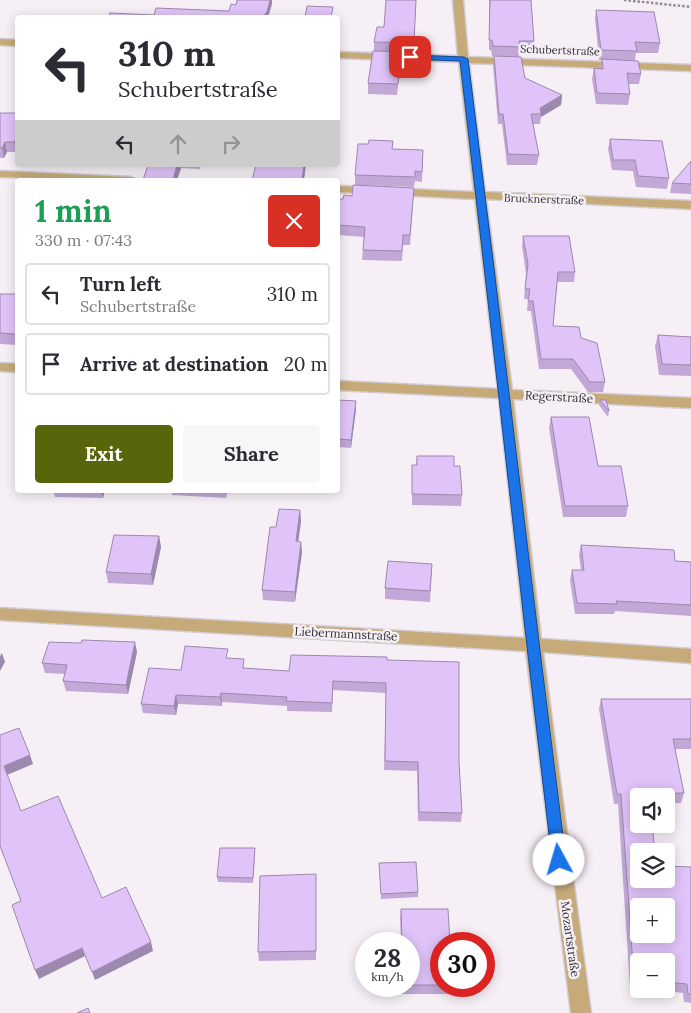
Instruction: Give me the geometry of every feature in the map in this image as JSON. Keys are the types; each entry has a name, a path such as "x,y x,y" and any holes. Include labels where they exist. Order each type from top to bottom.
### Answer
{"street":[{"name":"Mozartstraße","path":"458,0 480,196 506,394 532,645 559,860 582,1013"},
{"path":"0,42 15,43"},
{"name":"Schubertstraße","path":"340,54 691,68"},
{"path":"0,174 87,178"},
{"name":"Brucknerstraße","path":"340,190 691,205"},
{"path":"0,367 15,368"},
{"name":"Regerstraße","path":"340,386 691,403"},
{"name":"Liebermannstraße","path":"0,614 691,656"}],"path":[{"path":"624,0 691,7"}],"building":[{"path":"237,0 270,0 264,15 154,15 156,8 229,11 231,4 236,5"},
{"path":"386,0 416,0 414,43 374,42 377,27 384,27"},
{"path":"490,0 531,0 534,41 519,41 520,47 493,46 492,40 489,40"},
{"path":"307,6 333,7 332,15 306,15"},
{"path":"596,10 654,12 660,43 635,42 637,51 601,50"},
{"path":"110,13 154,15 109,15"},
{"path":"373,51 413,52 412,68 400,68 398,84 368,83"},
{"path":"494,56 521,57 525,78 562,95 540,108 541,114 531,114 539,155 508,154 503,114 499,114"},
{"path":"602,59 638,61 641,74 627,73 630,94 597,93 594,68 603,69"},
{"path":"0,113 15,113 15,140 14,142 5,142 2,148 0,148"},
{"path":"610,139 662,141 669,178 638,176 635,160 613,160"},
{"path":"369,140 393,141 392,149 423,150 422,172 415,171 415,177 355,175 358,144 368,144"},
{"path":"691,161 691,184 672,183"},
{"path":"147,167 176,167 174,178 144,178"},
{"path":"255,167 304,167 302,178 253,178"},
{"path":"353,185 414,188 410,235 403,235 402,251 363,250 365,227 340,225 340,199 343,199 344,195 352,196"},
{"path":"523,236 569,236 575,272 558,272 553,326 579,327 581,338 597,343 605,382 590,382 573,359 541,359 533,301 528,301 530,289 525,289 528,264"},
{"path":"0,294 15,294 15,334 0,333"},
{"path":"658,335 691,337 691,365 662,364"},
{"path":"340,400 356,401 351,440 340,439"},
{"path":"600,400 606,400 609,411"},
{"path":"551,417 589,417 598,466 621,466 628,506 565,506"},
{"path":"417,456 454,456 454,466 460,466 462,495 412,494 412,465 417,465"},
{"path":"279,509 300,510 296,541 301,542 295,592 262,590 270,527 276,527"},
{"path":"114,535 159,536 151,574 106,572"},
{"path":"581,545 674,550 675,561 691,562 691,605 616,601 617,604 577,603 572,570 584,570"},
{"path":"388,561 432,564 430,591 385,588"},
{"path":"82,640 135,642 126,685 63,681 67,665 42,663 49,642 81,643"},
{"path":"185,646 228,649 226,658 244,659 243,668 289,671 291,655 387,657 387,660 459,662 459,762 462,813 419,812 418,762 385,761 386,683 333,681 332,703 286,701 287,697 221,693 220,697 176,695 174,706 141,704 149,668 181,670"},
{"path":"601,699 691,699 691,739 673,739 684,793 675,793 675,788 630,788 630,833 653,833 654,843 630,843 630,888 675,888 675,866 691,867 691,994 688,994 687,984 675,983 675,953 632,953 631,943 675,943 675,898 630,898 630,922 621,794 617,794"},
{"path":"19,728 30,755 4,766 21,811 58,796 102,898 126,887 151,942 92,972 82,948 35,970 12,905 21,901 0,846 0,735"},
{"path":"220,848 255,848 253,878 217,877"},
{"path":"416,862 418,892 381,894 379,863"},
{"path":"316,874 316,951 258,952 260,876"},
{"path":"401,909 448,909 449,932 430,932 430,985 420,985 420,932 402,932"},
{"path":"88,1008 90,1013 77,1013"}],"route":[{"path":"410,57 464,59 506,394 532,645 559,860"}]}
